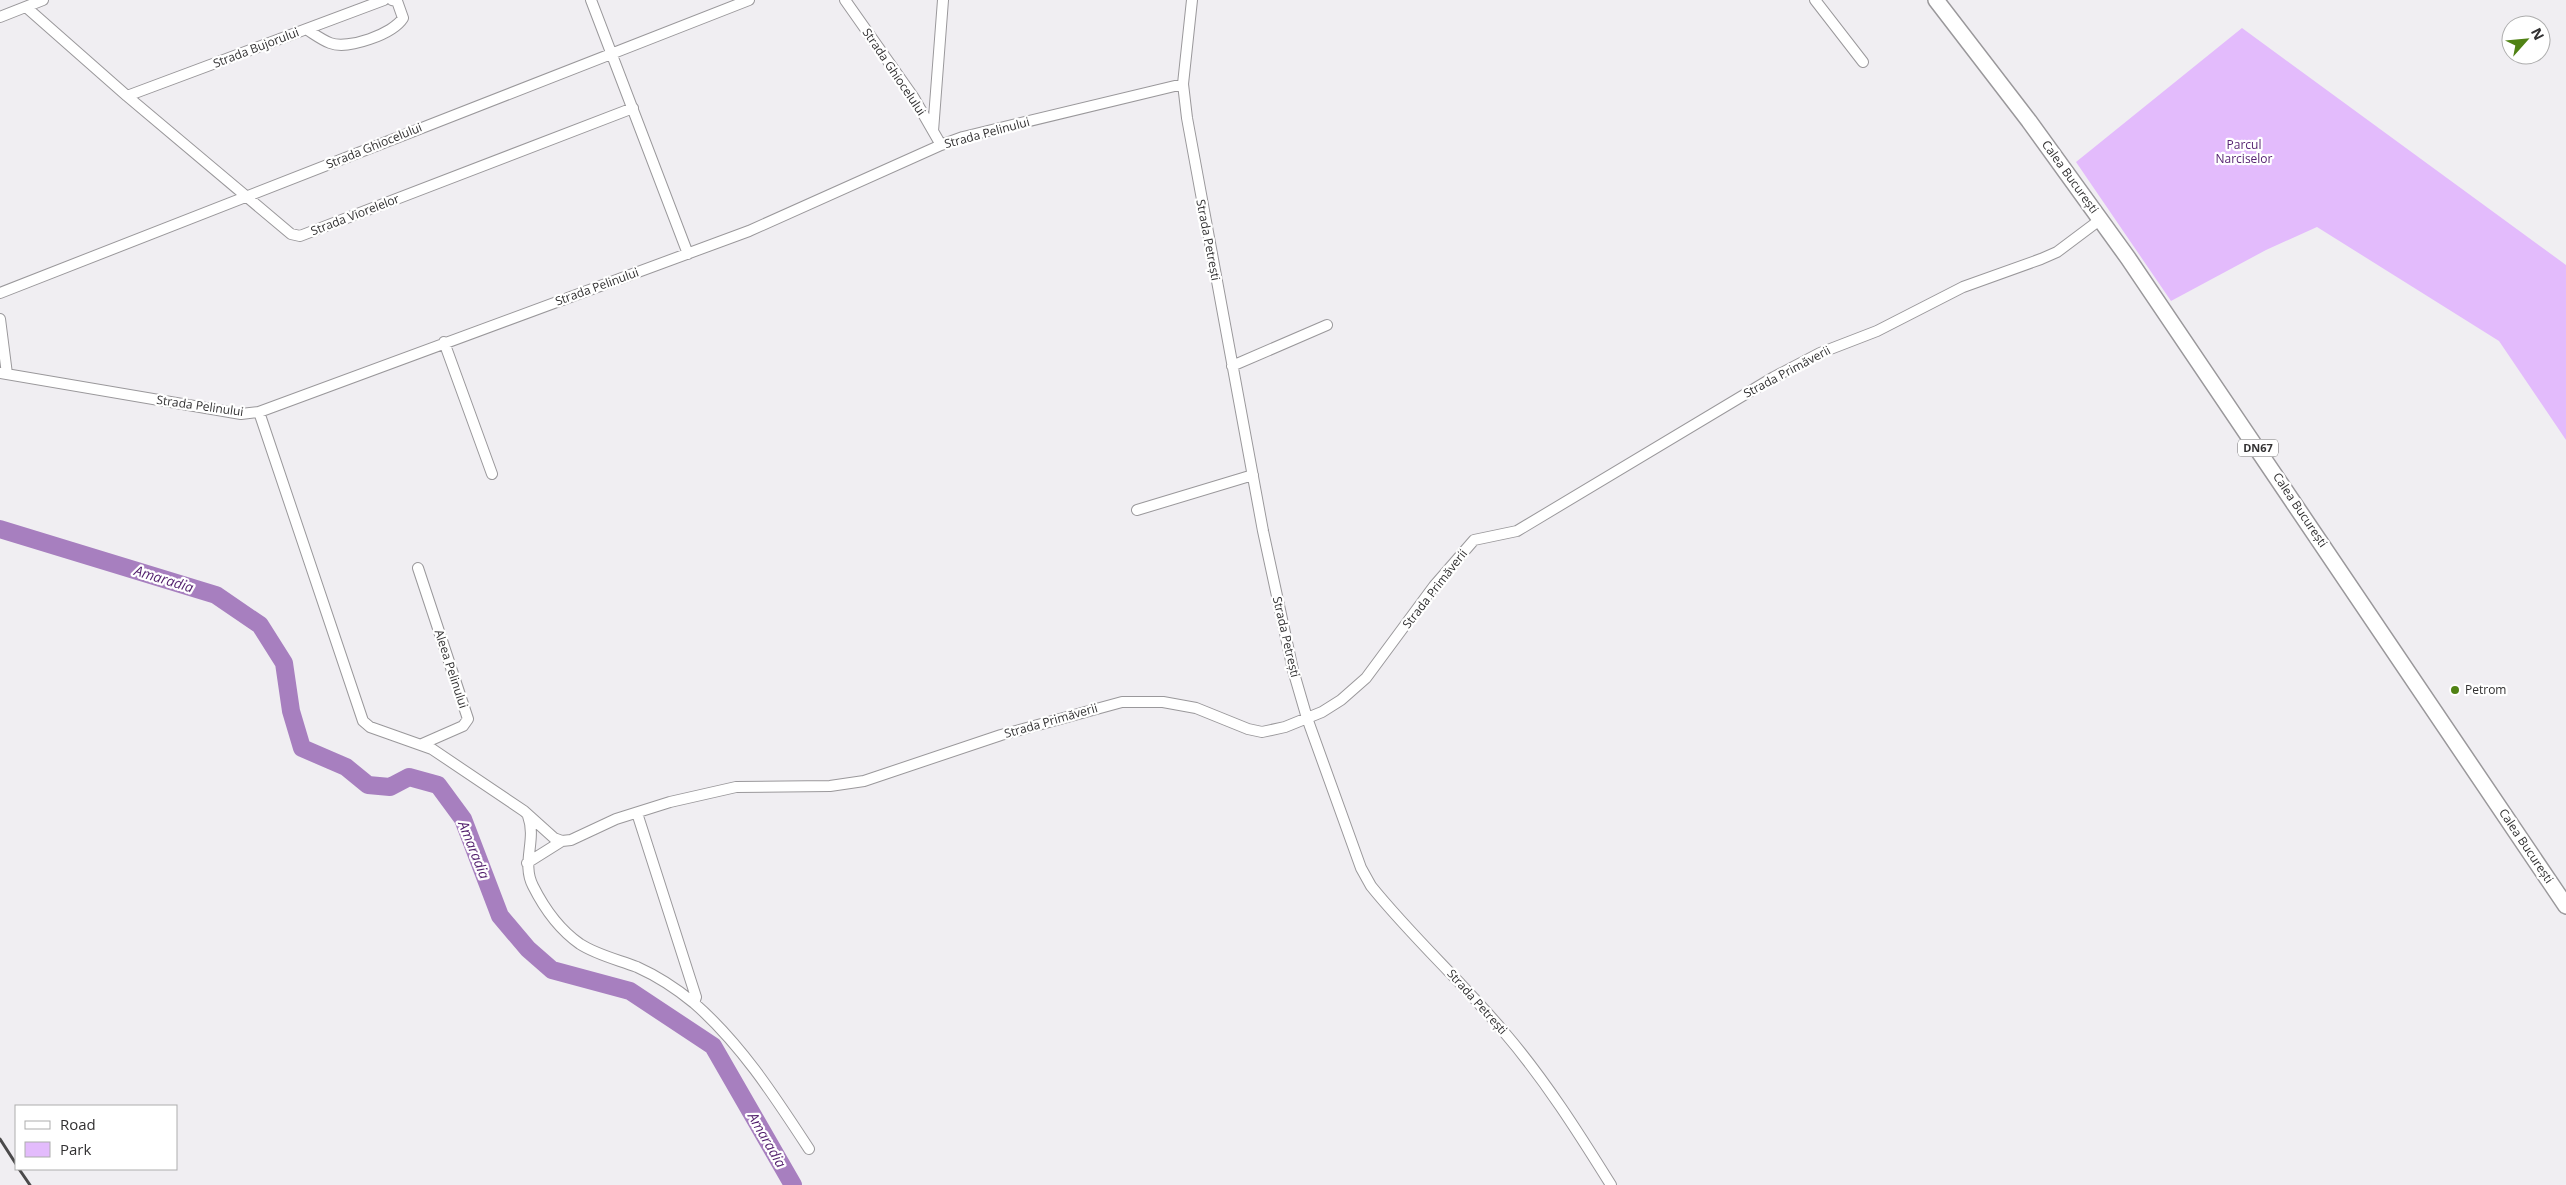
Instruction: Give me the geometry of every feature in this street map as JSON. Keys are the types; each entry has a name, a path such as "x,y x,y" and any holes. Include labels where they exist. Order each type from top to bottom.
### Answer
{"main road":[{"name":"Calea București","path":"1936,0 2101,220 2221,393 2566,906"}],"street":[{"path":"0,17 43,0"},
{"name":"Strada Bujorului","path":"127,96 384,0"},
{"path":"306,29 330,44 347,46 374,37 398,26 403,18 397,1 392,0"},
{"path":"591,0 688,254"},
{"name":"Strada Ghiocelului","path":"0,293 749,0"},
{"name":"Strada Ghiocelului","path":"845,0 914,98 941,145"},
{"path":"933,131 943,0"},
{"name":"Strada Petrești","path":"1192,0 1183,84 1191,150 1283,628 1307,718 1361,868 1371,886 1467,990 1539,1075 1561,1105 1611,1185"},
{"path":"1815,0 1864,62"},
{"name":"Strada Viorelelor","path":"26,6 127,96 291,234 300,236 633,108"},
{"name":"Strada Pelinului","path":"3,373 241,414 259,412 444,342 749,231 941,145 963,137 1183,84"},
{"name":"Strada Primăverii","path":"527,863 562,841 571,840 637,813 736,787 770,784 830,786 864,781 1001,735 1122,702 1163,702 1196,708 1248,729 1262,732 1285,728 1341,700 1366,678 1434,586 1474,540 1517,530 1774,377 1820,353 1877,331 1963,287 2056,252 2101,220"},
{"path":"0,319 3,373"},
{"path":"1232,366 1327,325"},
{"path":"444,342 492,474"},
{"path":"259,412 360,714 370,727 422,744 477,779 528,815 554,838 562,841"},
{"path":"1137,510 1253,475"},
{"name":"Aleea Pelinului","path":"418,568 468,719 463,726 422,744"},
{"path":"637,813 696,997 694,1003"},
{"path":"528,815 532,825 532,836 527,870 532,884 549,913 569,935 582,945 660,979 694,1003 748,1060 809,1149"}],"green space":[{"name":"Parcul Narciselor","path":"2242,28 2566,265 2566,440 2499,341 2317,227 2266,250 2171,301 2076,162"}],"waterway":[{"name":"Amaradia","path":"0,529 216,595 260,625 284,663 291,711 302,748 346,767 368,785 390,787 409,777 438,785 463,819 500,916 528,949 552,970 630,991 713,1046 793,1185"}],"railway":[{"path":"0,1139 15,1162"},
{"path":"20,1170 30,1185"}],"place":[{"name":"Petrom","path":"2455,690"}]}
